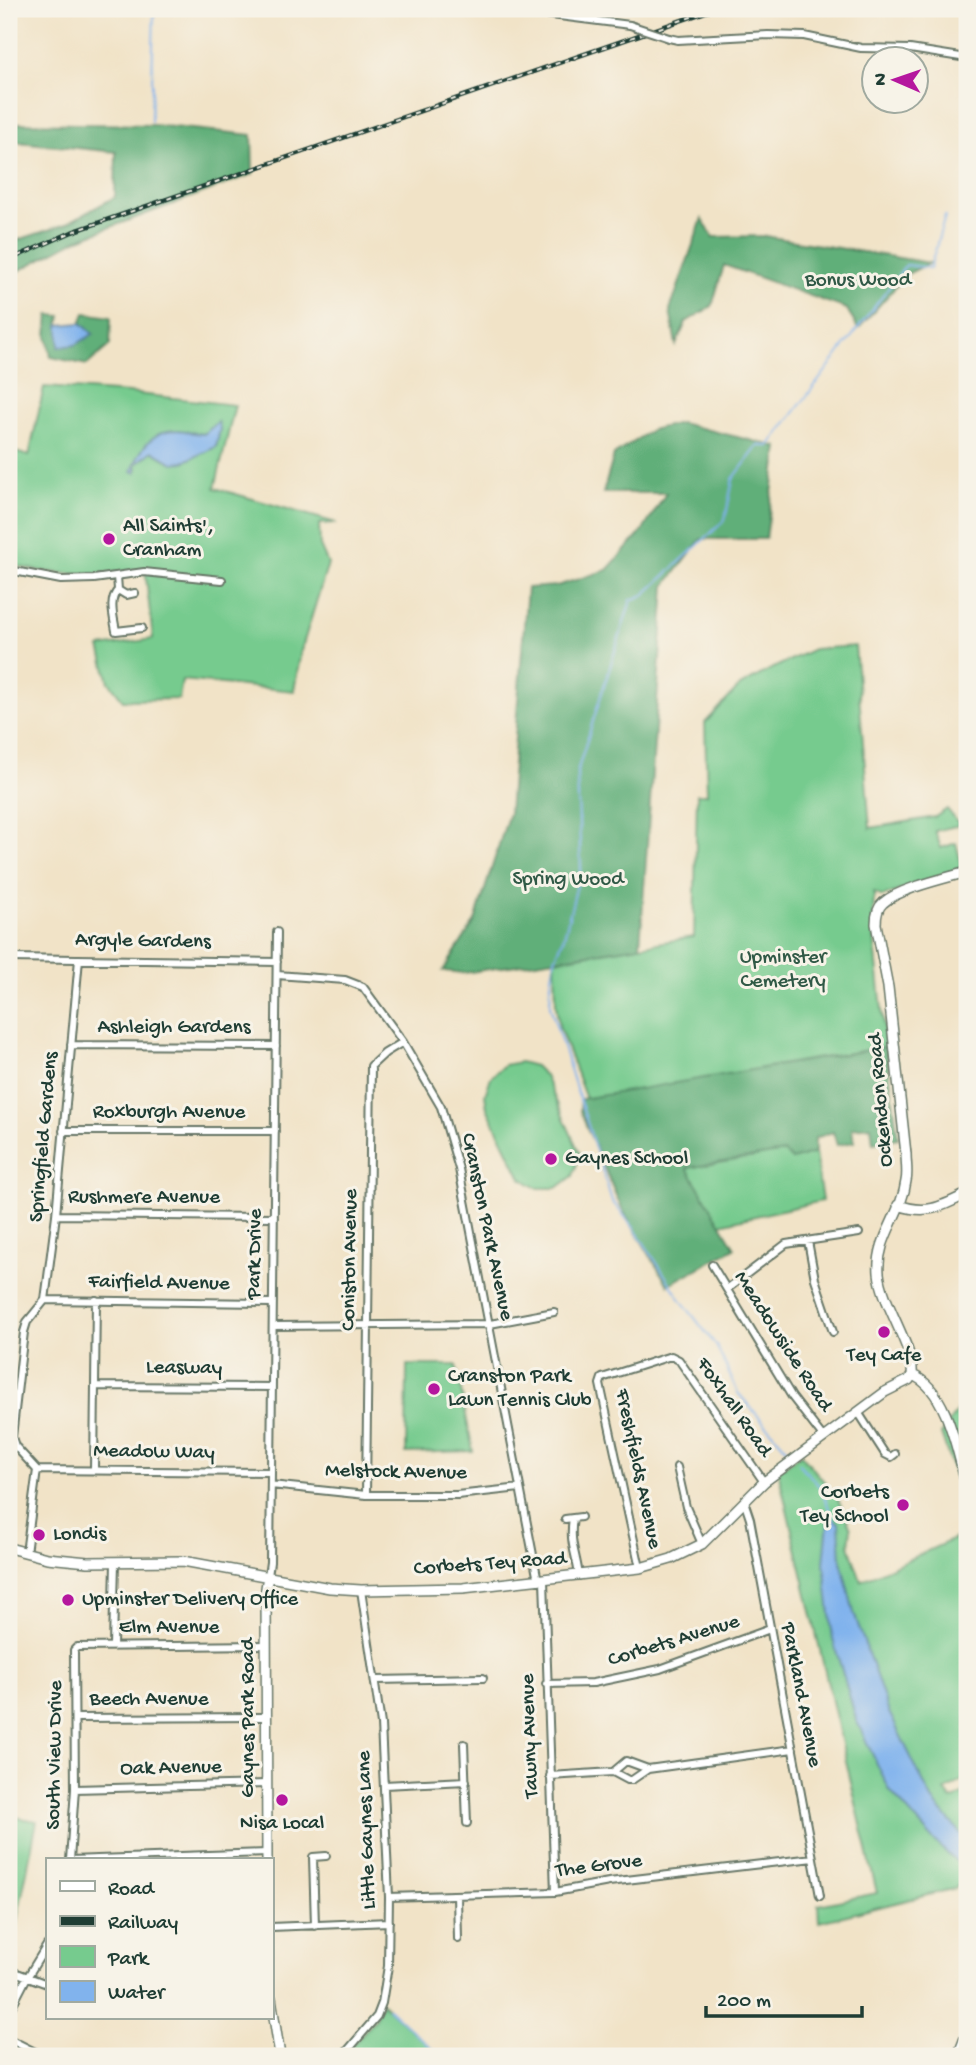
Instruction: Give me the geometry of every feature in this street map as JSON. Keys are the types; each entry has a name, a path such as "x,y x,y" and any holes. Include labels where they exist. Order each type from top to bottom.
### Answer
{"main road":[{"name":"Ockendon Road","path":"912,1375 910,1360 879,1273 879,1255 884,1237 906,1182 906,1154 888,987 876,916 883,902 967,872"},
{"path":"898,1205 926,1211 967,1195"},
{"path":"912,1375 928,1384 942,1409 967,1487"},
{"name":"Corbets Tey Road","path":"9,1548 88,1562 183,1561 330,1588 361,1590 463,1588 640,1567 671,1559 702,1544 764,1482 885,1392 909,1380 912,1375"},
{"name":"Gaynes Park Road","path":"267,1857 268,1576"},
{"path":"273,2015 279,2056"},
{"path":"958,2056 967,2034"}],"street":[{"path":"504,9 630,25 678,40 768,35 804,36 861,48 910,48 967,58"},
{"path":"9,570 61,580 144,572 222,580"},
{"path":"117,576 118,590"},
{"path":"118,590 126,595 135,593"},
{"path":"118,590 112,600 116,631 142,628"},
{"name":"Park Drive","path":"268,1576 277,932"},
{"name":"Argyle Gardens","path":"9,958 277,962"},
{"name":"Springfield Gardens","path":"37,1470 15,1446 12,1437 24,1332 27,1322 45,1300 56,1215 79,958"},
{"name":"Cranston Park Avenue","path":"277,975 345,979 363,987 403,1042 441,1107 459,1169 520,1488 541,1580"},
{"name":"Coniston Avenue","path":"366,1495 371,1066 403,1042"},
{"name":"Ashleigh Gardens","path":"71,1045 276,1046"},
{"name":"Roxburgh Avenue","path":"63,1130 275,1131"},
{"name":"Rushmere Avenue","path":"56,1215 274,1217"},
{"path":"727,1289 786,1244 859,1233"},
{"path":"808,1241 815,1279 833,1332"},
{"name":"Meadowside Road","path":"712,1265 792,1397 823,1437"},
{"name":"Fairfield Avenue","path":"45,1300 273,1303"},
{"path":"94,1470 96,1300"},
{"path":"273,1326 490,1324 554,1312"},
{"name":"Freshfields Avenue","path":"640,1567 600,1384 602,1378 671,1356"},
{"name":"Foxhall Road","path":"671,1356 679,1360 764,1482"},
{"name":"Leasway","path":"95,1386 272,1387"},
{"path":"858,1412 885,1454 891,1457 895,1454"},
{"path":"677,1467 686,1507 702,1544"},
{"path":"26,1553 37,1470"},
{"name":"Meadow Way","path":"37,1470 271,1472"},
{"name":"Melstock Avenue","path":"271,1485 366,1495 457,1495 520,1488"},
{"name":"Parkland Avenue","path":"744,1501 750,1519 820,1896"},
{"path":"573,1518 570,1537 578,1559 579,1576"},
{"path":"113,1646 115,1562"},
{"name":"Tawny Avenue","path":"541,1580 555,1892"},
{"name":"Little Gaynes Lane","path":"343,2056 374,2020 382,2003 388,1966 389,1897 381,1724 361,1590"},
{"name":"Corbets Avenue","path":"546,1684 593,1683 660,1669 770,1629"},
{"name":"Elm Avenue","path":"74,1650 80,1646 267,1645"},
{"name":"South View Drive","path":"70,1858 75,1789 74,1650"},
{"path":"376,1680 483,1678"},
{"name":"Beech Avenue","path":"75,1718 266,1717"},
{"path":"464,1744 467,1823"},
{"path":"550,1776 613,1772 632,1780 648,1769 793,1749"},
{"path":"613,1772 626,1761 648,1769"},
{"path":"384,1785 466,1781"},
{"name":"Oak Avenue","path":"75,1789 267,1784"},
{"path":"315,1926 313,1857 326,1856"},
{"path":"201,1858 267,1857"},
{"name":"The Grove","path":"389,1897 555,1892 609,1882 813,1858"},
{"path":"457,1895 458,1939"},
{"path":"273,1927 389,1922"},
{"path":"9,2012 46,1947"},
{"path":"9,1970 46,1984"},
{"path":"9,2039 43,2056"}],"green space":[{"path":"9,123 153,125 252,135 253,174 76,240 9,276 9,243 66,224 115,197 116,152 9,141"},
{"name":"Bonus Wood","path":"702,219 713,237 765,236 930,263 907,274 858,329 847,309 724,265 712,306 686,322 676,345 670,310"},
{"path":"85,313 111,317 110,345 87,365 51,357 47,336 49,315 61,316 59,326 92,333 81,323"},
{"path":"44,387 235,405 215,488 336,523 319,524 320,546 328,564 301,651 294,691 182,680 179,699 123,700 109,682 100,647 153,639 145,569 77,574 9,564 9,450 29,456","holes":["218,422 220,429 216,447 183,462 165,459 152,451 136,464 137,469 133,470 136,463 144,449 160,434 176,430 204,434"]},
{"name":"Spring Wood","path":"680,423 778,447 766,539 701,539 665,586 640,946 464,973 443,971 475,921 509,813 527,588 557,586 607,570 642,532 666,493 603,493 614,455 651,430"},
{"name":"Upminster Cemetery","path":"855,646 870,828 935,817 947,809 960,825 935,831 941,848 956,843 962,867 882,897 874,892 873,926 886,1047 586,1099 559,1026 555,960 694,937 697,794 707,794 705,723 740,686 771,669 814,649"},
{"path":"886,1047 898,1138 873,1143 871,1126 852,1128 854,1142 837,1145 833,1132 815,1138 815,1153 792,1160 784,1152 687,1168 735,1248 668,1285 621,1207 580,1111 581,1099"},
{"path":"520,1062 535,1066 545,1076 580,1154 573,1176 557,1188 537,1188 521,1178 487,1108 485,1095 491,1077 504,1065"},
{"path":"784,1152 792,1159 815,1153 822,1201 720,1224 686,1168"},
{"name":"Cranston Park Lawn Tennis Club","path":"407,1365 456,1365 473,1451 406,1453"},
{"path":"967,1397 967,1492 961,1494 941,1434"},
{"path":"801,1454 837,1497 851,1528 849,1545 861,1581 967,1533 967,1778 945,1791 952,1800 967,1791 967,1876 956,1888 819,1922 818,1905 877,1893 778,1471"},
{"path":"9,1816 37,1821 14,1935 9,1933"},
{"path":"382,2003 433,2050 447,2056 343,2056 374,2020"}],"water":[{"path":"81,323 93,334 75,345 59,347 59,325"},
{"path":"218,422 220,429 216,447 183,462 173,463 152,451 136,464 136,473 132,471 142,450 159,434 175,430 204,434"},
{"path":"834,1519 839,1523 841,1561 854,1613 888,1710 932,1800 967,1841 967,1866 962,1866 940,1847 890,1791 857,1722 833,1640 824,1563 828,1522"}],"waterway":[{"path":"151,121 154,9"},
{"path":"791,1454 738,1393 717,1347 612,1201 550,1006 555,959 564,937 581,869 577,772 631,600 644,595 725,520 733,479 758,446 769,446 906,265 930,268 945,216"},
{"path":"799,1463 820,1487 834,1520"},
{"path":"388,2008 433,2050 447,2056"}],"railway":[{"path":"9,260 72,232 714,9"}],"place":[{"name":"All Saints', Cranham","path":"109,539"},
{"name":"Gaynes School","path":"551,1159"},
{"name":"Tey Cafe","path":"884,1332"},
{"name":"Cranston Park Lawn Tennis Club","path":"434,1389"},
{"name":"Corbets Tey School","path":"903,1505"},
{"name":"Londis","path":"39,1535"},
{"name":"Upminster Delivery Office","path":"68,1600"},
{"name":"Nisa Local","path":"282,1800"}]}
